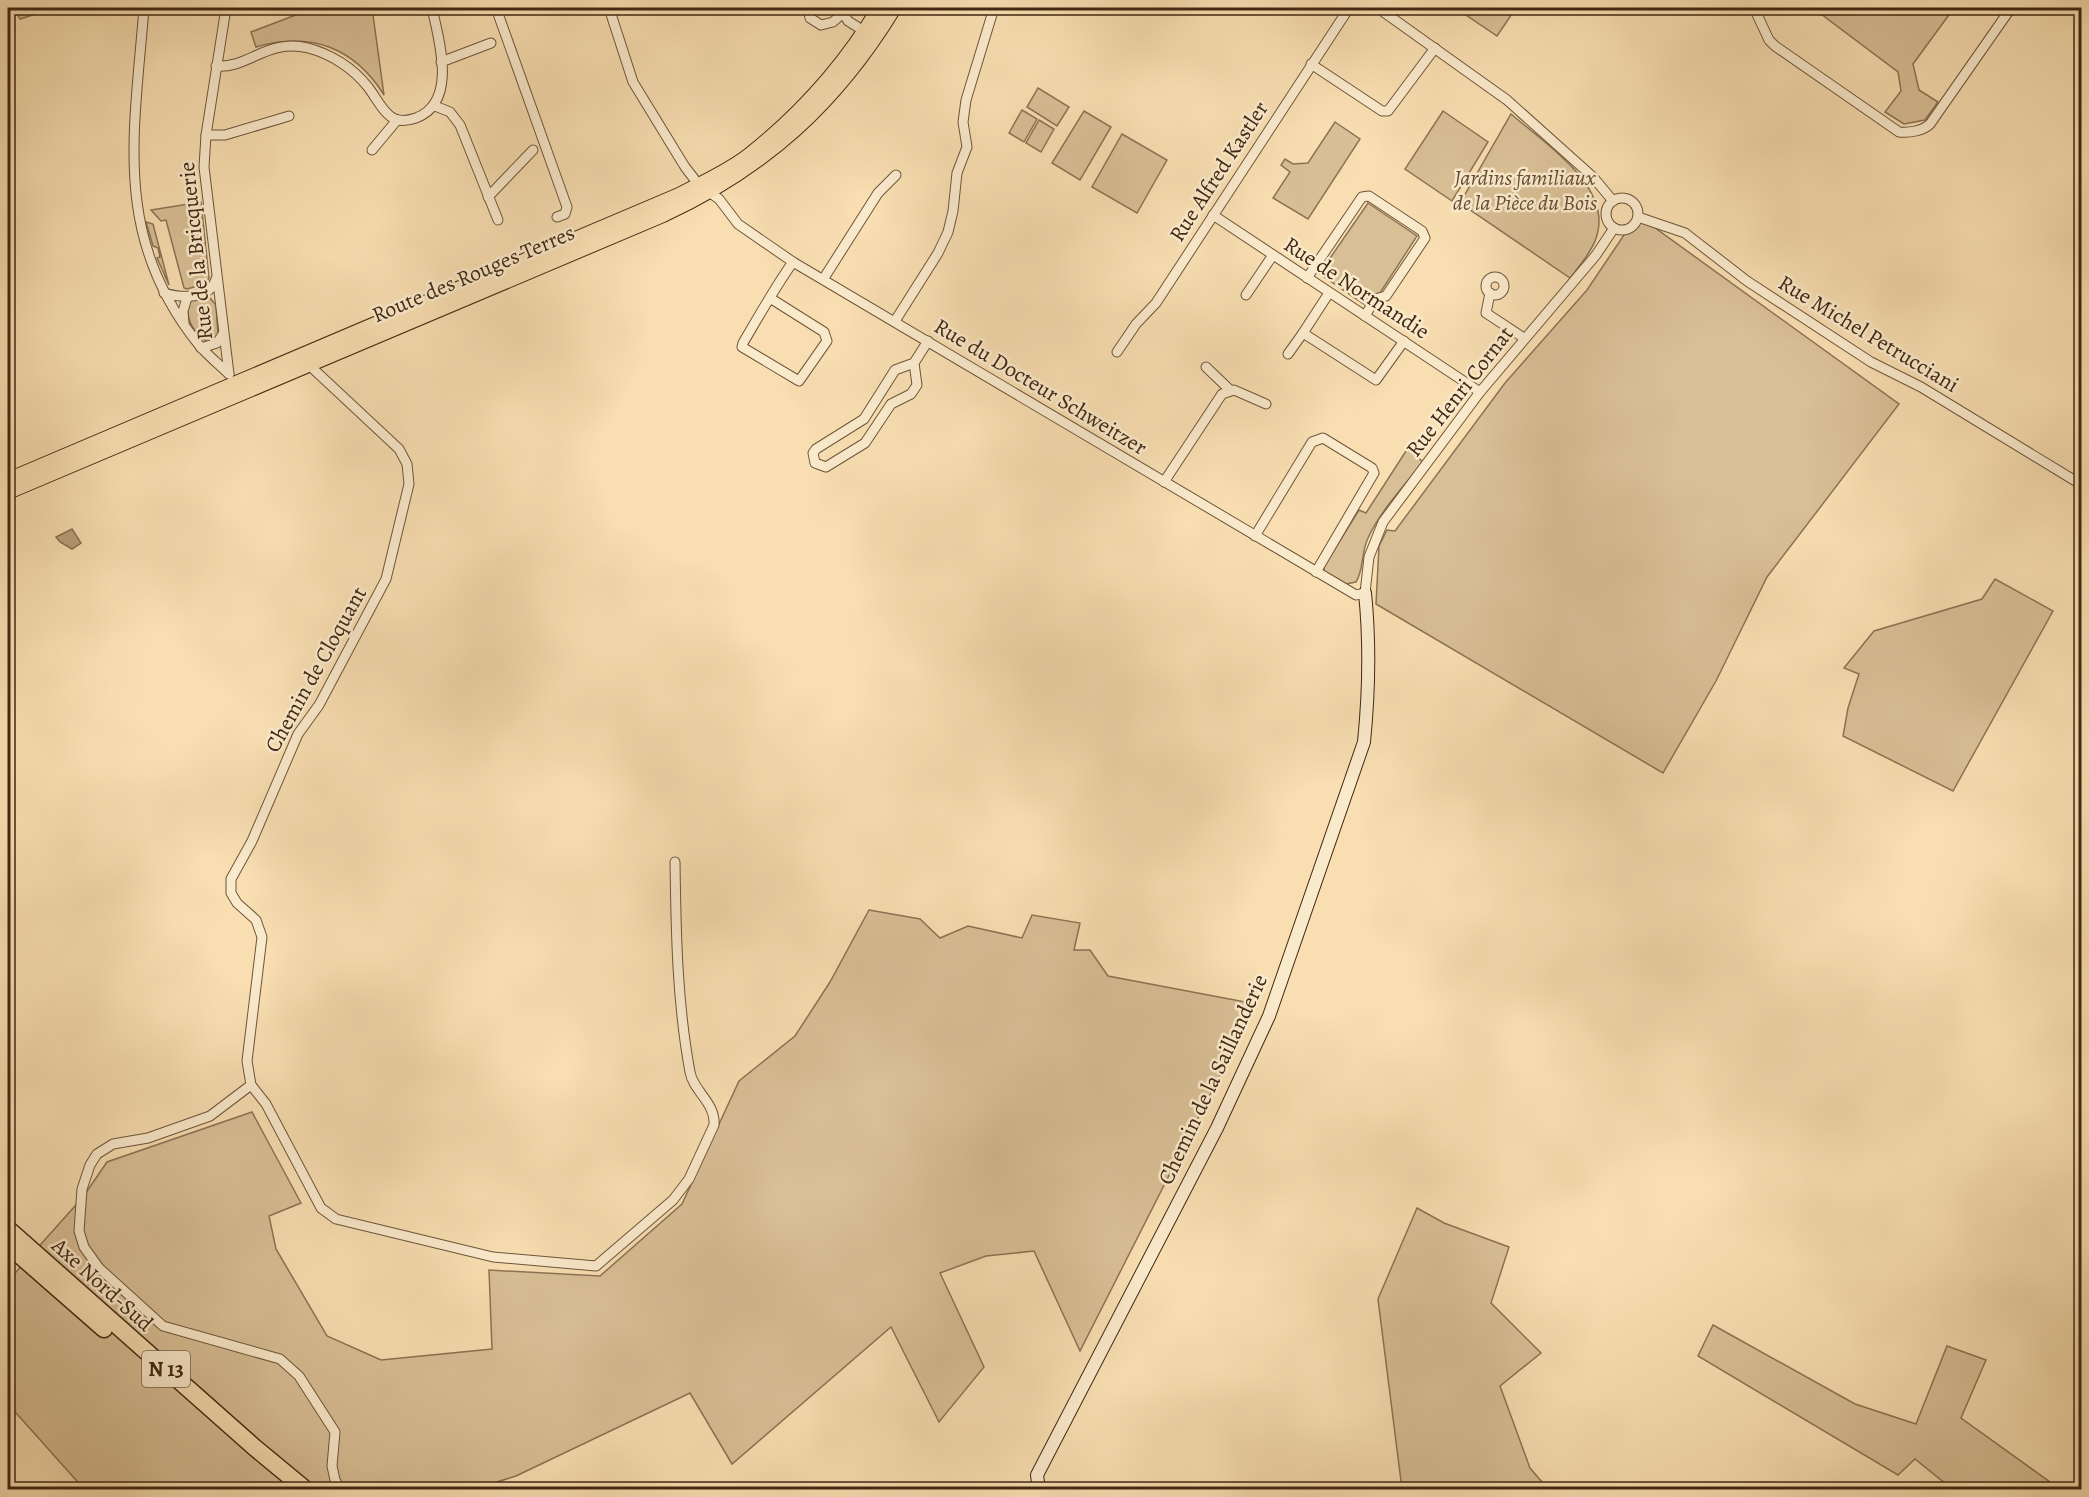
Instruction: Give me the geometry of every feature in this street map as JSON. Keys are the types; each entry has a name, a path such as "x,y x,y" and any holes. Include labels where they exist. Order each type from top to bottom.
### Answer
{"highway":[{"name":"Axe Nord-Sud","path":"8,1229 254,1447 306,1490"},
{"name":"Axe Nord-Sud","path":"8,1245 289,1490"}],"main road":[{"name":"Route des Rouges Terres","path":"8,480 704,189 778,130 835,71 879,8"},
{"name":"Route des Rouges Terres","path":"8,492 233,384 309,364 653,220 704,189 760,160 809,118 865,53 894,8"}],"street":[{"path":"144,8 133,178 143,241 164,293 184,326 233,384"},
{"name":"Rue de la Bricquerie","path":"226,8 206,135 204,167 223,334 233,384"},
{"path":"216,66 226,67 278,46 290,45 319,51 334,58 361,79 390,117 398,120 413,119 435,106 440,93 441,62 432,8"},
{"path":"496,8 567,207 565,214 557,217"},
{"name":"Rue du Docteur Schweitzer","path":"609,8 633,82 670,144 704,189 719,199 738,224 793,262 824,278 1351,594 1365,593"},
{"path":"808,8 810,18 821,25 833,22 842,10 848,21 864,31"},
{"path":"895,321 938,253 948,231 953,211 957,173 967,147 963,122 966,100 994,8"},
{"name":"Rue Alfred Kastler","path":"1117,352 1136,324 1156,303 1349,8"},
{"path":"1378,8 1519,110 1593,177 1613,201"},
{"path":"1754,8 1769,40 1775,46 1899,132 1926,128 1930,124 2011,8"},
{"path":"441,62 490,43"},
{"path":"1311,64 1382,111 1388,111 1435,48"},
{"path":"435,106 450,112 460,125 498,220"},
{"path":"206,135 225,135 289,116"},
{"path":"372,150 398,120"},
{"path":"488,197 533,150"},
{"path":"824,278 878,193 896,175"},
{"path":"1307,278 1362,197 1369,196 1422,231 1425,238 1386,296 1375,299 1365,316"},
{"path":"1626,198 1634,201 1638,217 1634,226 1629,230 1620,231 1614,228 1606,214 1613,201 1626,198"},
{"name":"Rue de Normandie","path":"1213,215 1480,392"},
{"name":"Rue Michel Petrucciani","path":"1638,217 1685,233 1747,281 1871,362 1921,387 2082,485"},
{"name":"Rue Henri Cornat","path":"1365,593 1369,557 1383,522 1480,392 1596,255 1614,228"},
{"path":"1246,295 1273,255"},
{"path":"770,298 824,332 827,341 799,381 742,347 770,298 793,262"},
{"path":"164,293 187,298 210,290 217,278"},
{"path":"200,293 210,296 220,304"},
{"path":"1288,354 1329,293"},
{"path":"1490,293 1486,313 1524,338"},
{"path":"184,326 183,311 187,298"},
{"path":"1303,333 1376,380 1404,341"},
{"path":"201,348 217,343 223,334"},
{"path":"915,363 895,370 861,422 816,449 813,453 815,463 826,467 865,443 891,404 911,394 917,385 915,363 928,341"},
{"name":"Chemin de Cloquant","path":"309,364 399,449 407,464 409,484 386,579 319,705 298,734 252,841 231,879 231,893 237,903 256,920 262,937 247,1061 251,1085 266,1104 321,1208 336,1219 493,1257 597,1266 673,1200 689,1179 714,1125 714,1116 690,1075 677,977 675,862"},
{"path":"1206,368 1230,390 1266,404"},
{"path":"1164,482 1222,394 1230,390"},
{"path":"1255,536 1312,442 1323,438 1372,468 1374,473 1316,572"},
{"name":"Chemin de la Saillanderie","path":"1039,1490 1037,1475 1217,1128 1269,1016 1364,742 1369,609 1365,593"},
{"path":"251,1085 210,1116 148,1138 113,1144 97,1154 90,1165 82,1190 80,1231 84,1247 99,1268 163,1326 280,1359 298,1376 335,1432 332,1466 335,1480 341,1490"}],"green space":[{"path":"14,8 54,8 20,19"},
{"path":"314,8 372,8 384,95 359,65 345,54 329,47 312,42 295,41 276,42 256,47 251,32"},
{"path":"1471,8 1516,8 1497,36 1466,15"},
{"path":"1813,8 1954,8 1913,64 1919,90 1938,102 1925,120 1904,124 1885,112 1901,91 1898,72"},
{"path":"1038,88 1069,107 1057,126 1027,107"},
{"path":"1022,110 1037,119 1024,142 1009,133"},
{"path":"1084,111 1111,127 1080,180 1052,163"},
{"path":"1443,111 1488,142 1452,201 1405,169"},
{"name":"Jardins familiaux de la Pièce du Bois","path":"1511,114 1570,165 1593,196 1598,213 1598,231 1587,256 1570,278 1460,203"},
{"path":"1039,120 1054,129 1041,152 1026,143"},
{"path":"1335,122 1360,139 1308,219 1273,198 1290,172 1281,165 1285,159 1293,164 1308,163"},
{"path":"1122,134 1167,160 1137,213 1092,187"},
{"path":"201,202 209,278 205,284 187,289 184,288 166,220 161,221 151,210"},
{"path":"1368,203 1417,236 1380,293 1370,296 1365,305 1317,272 1322,265 1326,264"},
{"path":"1640,220 1651,225 1899,404 1767,577 1716,681 1663,773 1376,604 1379,546 1387,530 1395,531 1505,383 1587,290 1630,226"},
{"path":"146,222 153,224 169,285 157,258 160,257 158,248 153,246"},
{"path":"210,298 216,305 218,334 213,340 207,342 193,328 188,312 191,299"},
{"path":"1408,448 1423,462 1393,498 1373,528 1366,543 1356,582 1346,584 1324,572 1324,566 1359,510 1366,513"},
{"path":"1995,579 2053,611 1953,791 1843,736 1848,708 1859,674 1844,668 1874,631 1982,599"},
{"path":"869,910 920,919 940,938 968,926 1022,938 1032,915 1080,923 1074,950 1090,950 1108,976 1256,1004 1080,1351 1034,1251 986,1256 940,1273 984,1367 939,1422 891,1327 732,1464 690,1393 516,1476 475,1489 84,1489 8,1404 8,1281 83,1197 107,1162 252,1112 301,1203 269,1216 276,1249 327,1336 381,1360 492,1349 489,1270 600,1276 682,1204 739,1081 795,1036 830,982"},
{"path":"1417,1208 1444,1223 1509,1247 1491,1303 1541,1353 1500,1386 1530,1468 1548,1489 1402,1489 1378,1299"},
{"path":"1713,1325 1855,1404 1916,1424 1947,1346 1986,1360 1961,1418 2057,1487 2081,1489 1952,1489 1915,1459 1898,1475 1698,1356"}],"shaded area":[{"path":"72,529 81,543 72,549 56,537"}]}
